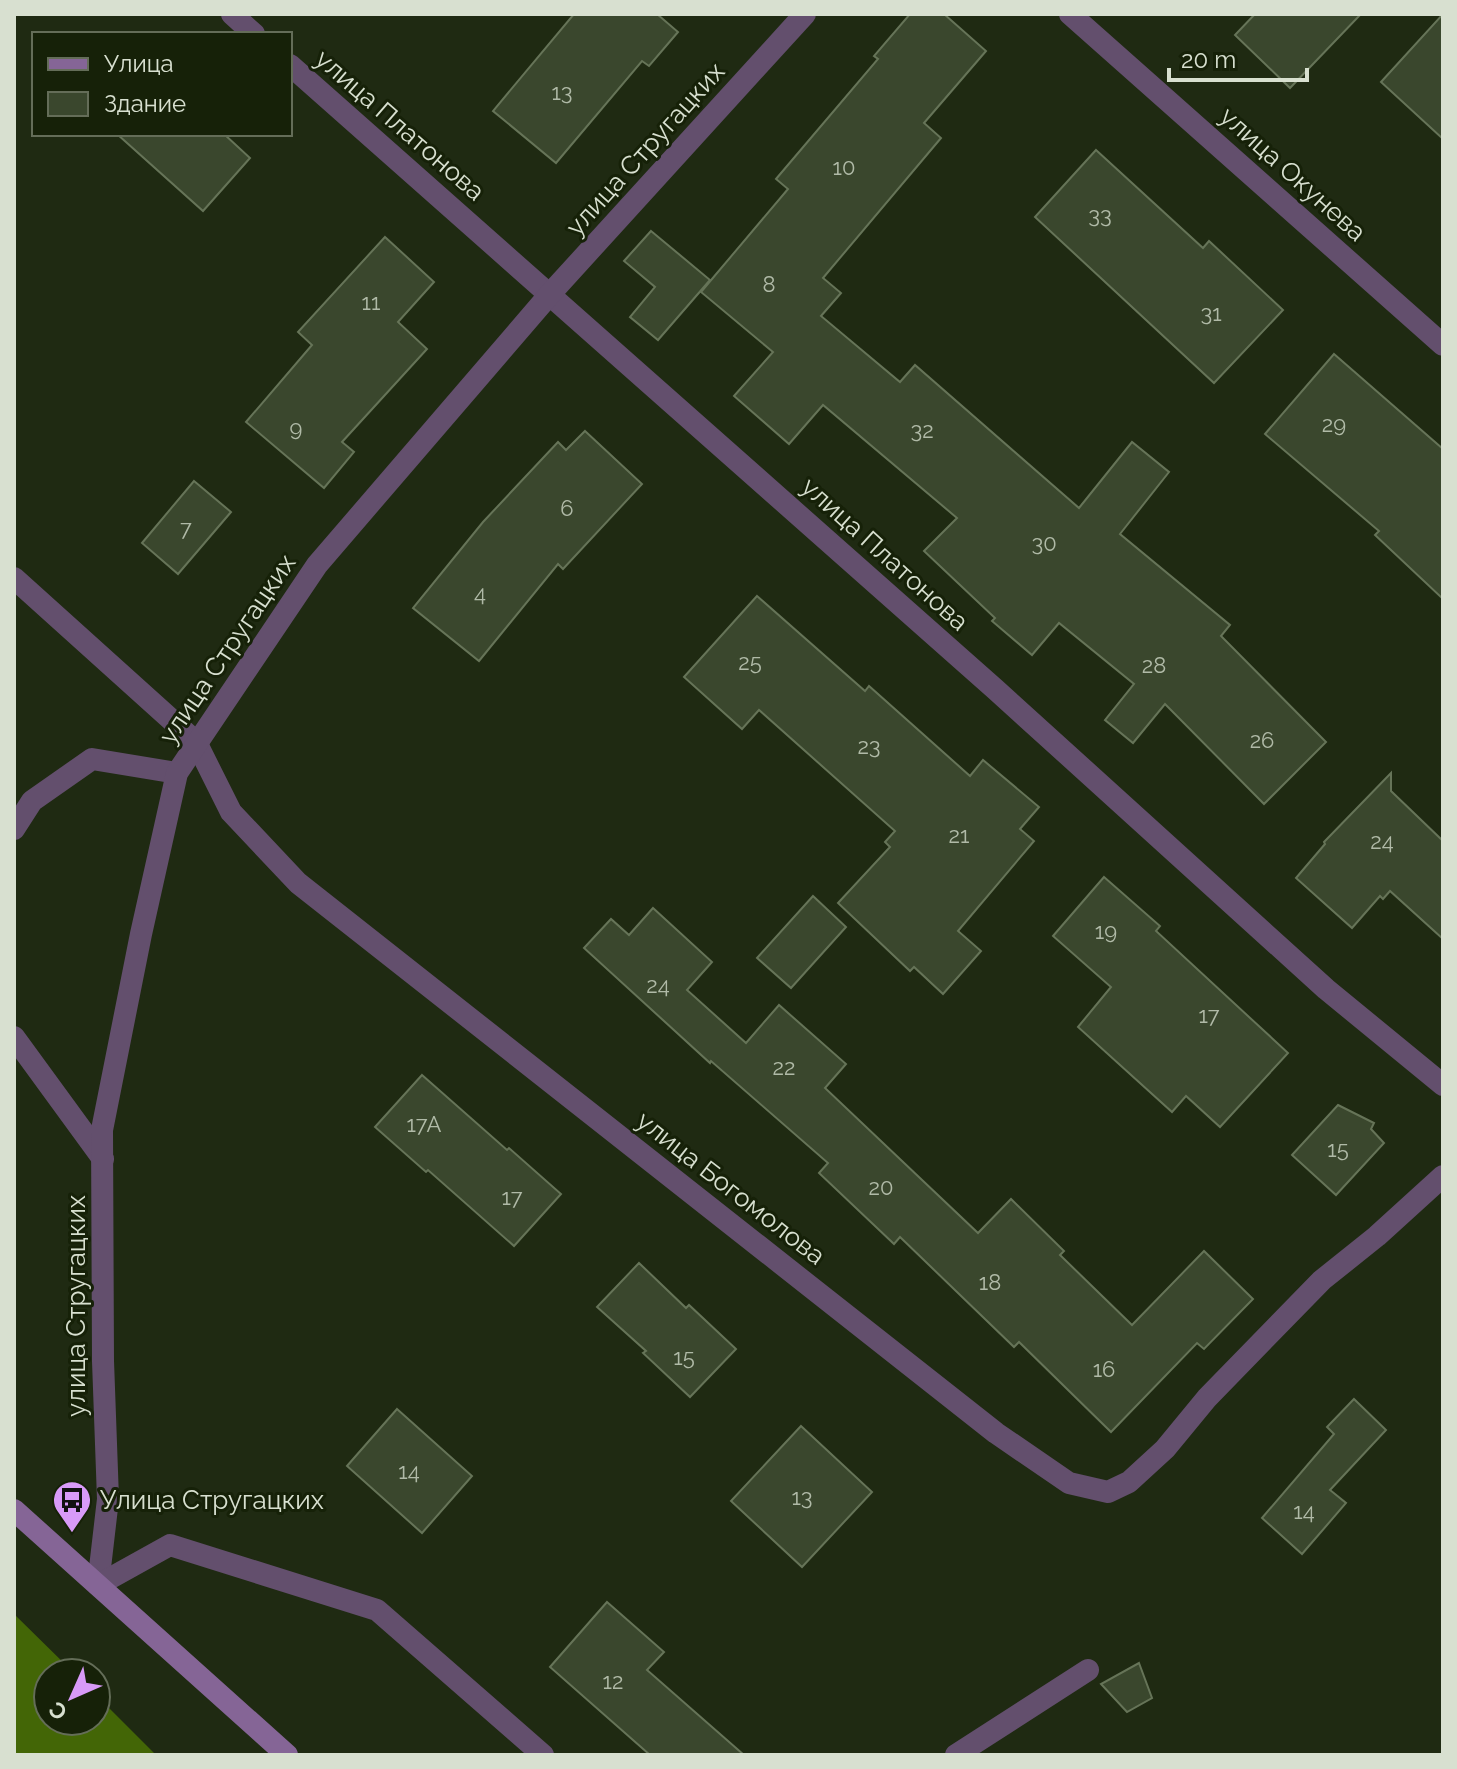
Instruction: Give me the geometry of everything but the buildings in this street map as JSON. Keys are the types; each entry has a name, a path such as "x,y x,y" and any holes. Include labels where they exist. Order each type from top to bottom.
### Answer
{"main road":[{"path":"14,1510 287,1755"}],"street":[{"path":"232,14 252,32"},
{"name":"улица Стругацких","path":"98,1585 108,1499 103,1361 102,1130 177,773 317,565 550,294 805,14"},
{"name":"улица Окунева","path":"1070,14 1443,345"},
{"name":"улица Платонова","path":"292,67 983,679 1326,989 1443,1085"},
{"name":"улица Богомолова","path":"14,578 196,742 231,812 298,883 983,1423 1069,1483 1108,1492 1129,1482 1165,1449 1207,1398 1322,1280 1377,1236 1443,1176"},
{"path":"14,829 32,801 92,759 177,773"},
{"path":"1379,1032 1443,1098"},
{"path":"14,1037 103,1159"},
{"path":"98,1585 170,1545 377,1610 543,1755"},
{"path":"956,1755 1088,1670"}],"green space":[{"path":"14,1614 58,1657 32,1657 32,1737 112,1737 112,1711 156,1755 14,1755"}],"place":[{"name":"Улица Стругацких","path":"72,1534"}]}
